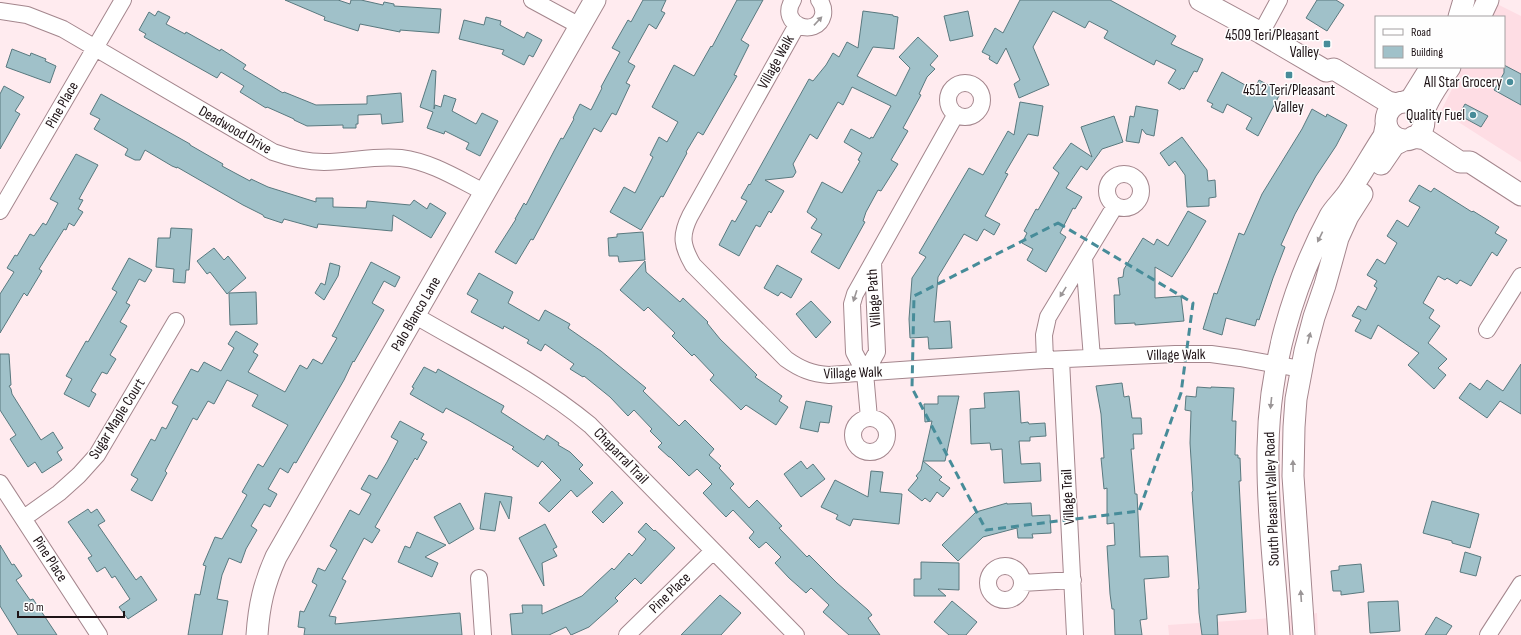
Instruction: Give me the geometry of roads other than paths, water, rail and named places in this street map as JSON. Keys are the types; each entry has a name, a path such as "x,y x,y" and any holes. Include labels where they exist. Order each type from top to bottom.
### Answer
{"street":[{"name":"Pine Place","path":"0,211 123,0"},
{"path":"532,0 580,26"},
{"name":"Palo Blanco Lane","path":"257,635 258,612 262,593 276,557 414,315 486,193 595,0"},
{"name":"Village Walk","path":"793,0 790,6 790,17 797,25 808,28 818,23 823,13 823,7 819,0"},
{"path":"1200,0 1262,33 1326,71 1334,69 1388,102 1411,103 1418,107 1416,129"},
{"path":"1262,33 1279,0"},
{"path":"1459,16 1464,0"},
{"path":"1480,16 1488,0"},
{"name":"Deadwood Drive","path":"1,11 27,15 63,29 273,152 289,158 324,162 380,157 401,158 422,163 444,171 486,193"},
{"name":"Village Walk","path":"797,25 687,222 683,238 686,252 693,265 786,359 796,366 807,372 829,375 1053,360 1175,354 1211,354 1301,369"},
{"path":"1386,124 1388,112 1400,103 1410,100 1431,68"},
{"path":"1416,129 1427,104 1449,68"},
{"path":"1326,71 1326,79 1381,112 1388,131 1395,137 1416,129 1427,127 1470,154 1470,162 1521,195"},
{"path":"873,262 956,114"},
{"name":"South Pleasant Valley Road","path":"1279,635 1268,478 1268,447 1272,390 1277,364 1296,293 1318,240 1331,214 1351,190 1384,136 1386,124"},
{"name":"South Pleasant Valley Road","path":"1304,635 1293,456 1294,427 1301,369 1314,317 1325,286 1341,231 1348,216 1395,143 1416,129"},
{"name":"Village Trail","path":"1075,635 1073,580 1053,360 1044,335 1048,317 1115,206"},
{"path":"1084,258 1092,358"},
{"name":"Village Path","path":"865,373 877,352 873,262"},
{"name":"Village Path","path":"865,373 854,352 852,304 861,281 873,262"},
{"path":"1487,330 1521,276"},
{"name":"Chaparral Trail","path":"414,315 568,406 590,425 796,635"},
{"name":"Sugar Maple Court","path":"24,518 59,493 79,475 97,455 176,321"},
{"path":"865,373 869,418"},
{"name":"Pine Place","path":"0,483 99,635"},
{"name":"Pine Place","path":"626,635 712,550"},
{"path":"479,578 483,635"},
{"path":"1022,583 1073,580"},
{"path":"1488,635 1521,584"}],"place":[{"name":"4509 Teri/Pleasant Valley","path":"1327,44"},
{"name":"4512 Teri/Pleasant Valley","path":"1289,75"},
{"name":"All Star Grocery","path":"1510,82"},
{"name":"Quality Fuel","path":"1473,115"}]}
